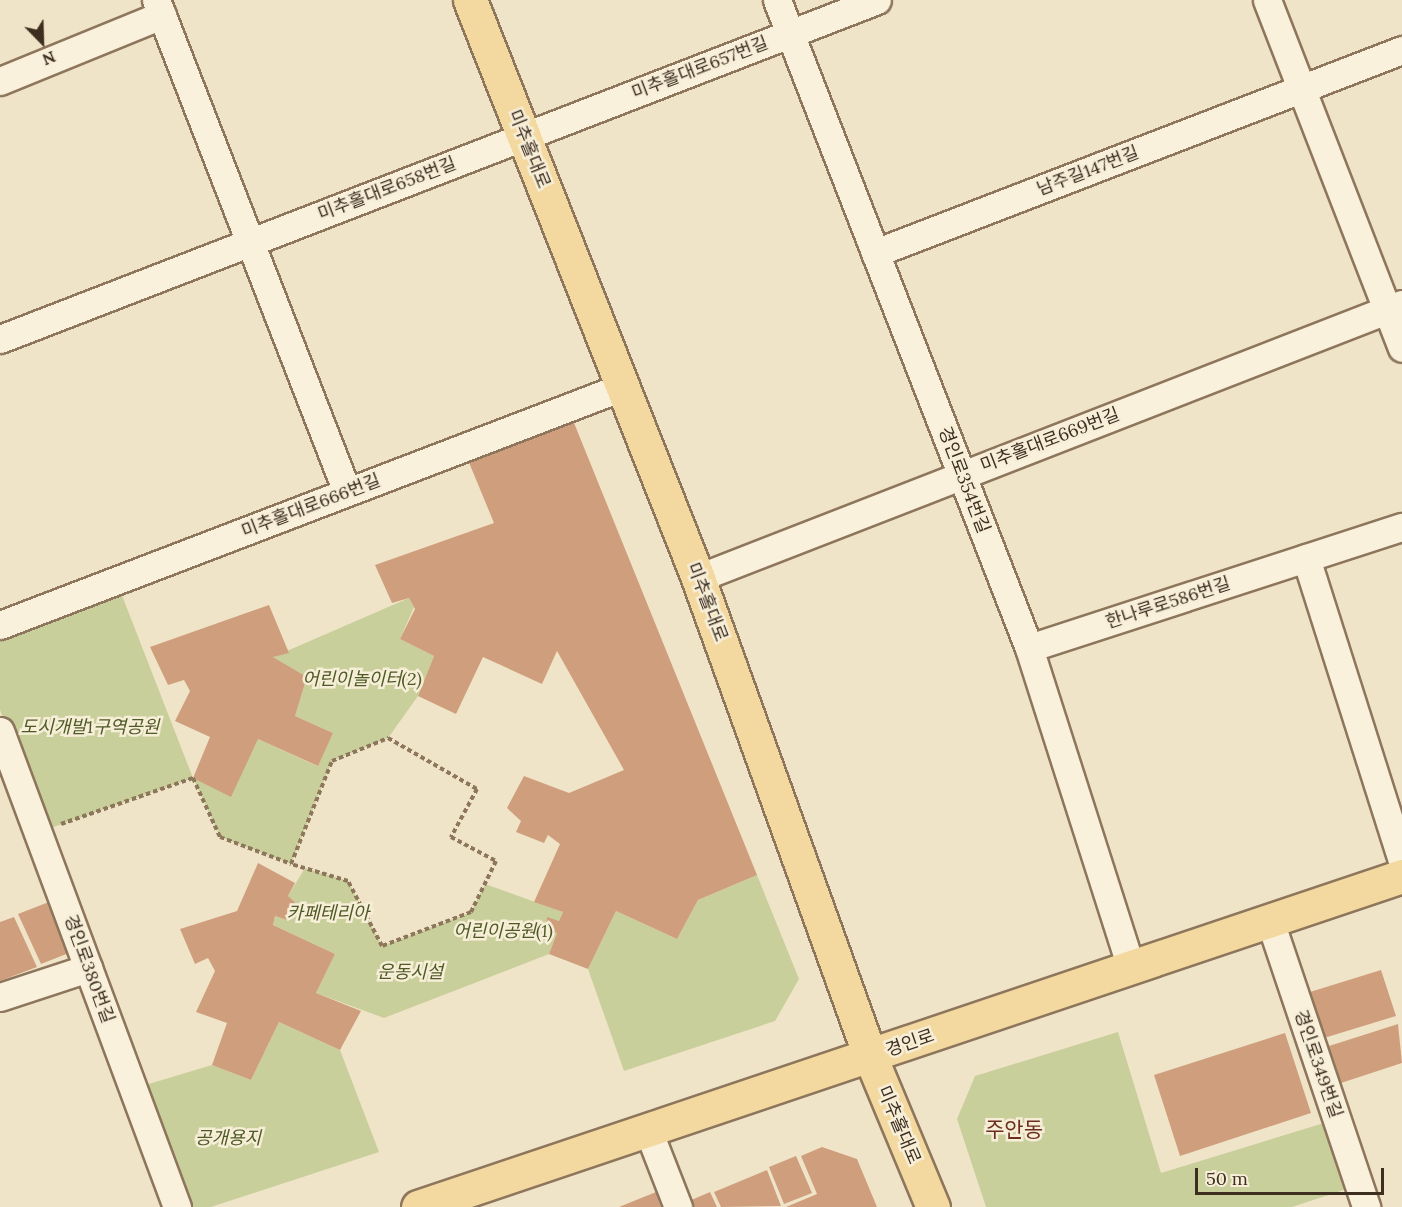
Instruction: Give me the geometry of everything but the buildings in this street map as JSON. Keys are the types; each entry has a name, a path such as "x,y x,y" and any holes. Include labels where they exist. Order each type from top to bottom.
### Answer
{"main road":[{"name":"미추홀대로","path":"470,0 698,578 870,1056 933,1207"},
{"name":"경인로","path":"418,1207 1402,876"}],"street":[{"name":"경인로354번길","path":"777,0 1029,648 1131,968"},
{"name":"미추홀대로657번길","path":"524,136 876,0"},
{"path":"1267,0 1301,89 1394,307 1402,348"},
{"path":"0,81 159,7 347,492"},
{"name":"남주길147번길","path":"875,253 1402,51"},
{"name":"미추홀대로658번길","path":"0,339 524,136"},
{"name":"미추홀대로669번길","path":"698,578 1394,307"},
{"name":"미추홀대로666번길","path":"0,624 622,387"},
{"name":"한나루로586번길","path":"1029,648 1402,527"},
{"path":"1306,558 1402,861"},
{"name":"경인로380번길","path":"0,731 177,1207"},
{"name":"경인로349번길","path":"1270,921 1366,1207"},
{"path":"0,997 88,968"},
{"path":"648,1130 678,1207"}],"path":[{"path":"56,826 193,778 220,837 291,864 348,881 382,946 471,912 496,861 451,837 477,789 388,738 332,761 291,864"}],"green space":[{"name":"도시개발1구역공원","path":"116,580 193,778 45,830 0,710 0,625"},
{"name":"어린이놀이터(2)","path":"409,598 414,607 400,639 434,656 418,696 388,738 332,761 291,864 220,837 193,778 258,739 317,766 333,733 295,716 307,677 273,657"},
{"path":"305,868 348,881 382,946 471,912 485,884 563,912 559,921 547,918 546,930 557,933 549,954 384,1018 316,993 335,954 273,925 275,916 287,920 295,902 288,896"},
{"path":"757,875 799,979 775,1021 624,1071 588,969 616,911 677,939 698,900"},
{"name":"공개용지","path":"279,1022 340,1050 379,1152 211,1207 188,1207 142,1086 212,1065 251,1080"},
{"path":"1118,1032 1161,1173 1337,1119 1359,1185 1292,1207 986,1207 957,1119 975,1076"}],"district":[{"name":"주안동","path":"1014,1130"}],"park label":[{"name":"카페테리아","path":"328,913"},
{"name":"어린이공원(1)","path":"503,931"},
{"name":"운동시설","path":"410,972"}]}
